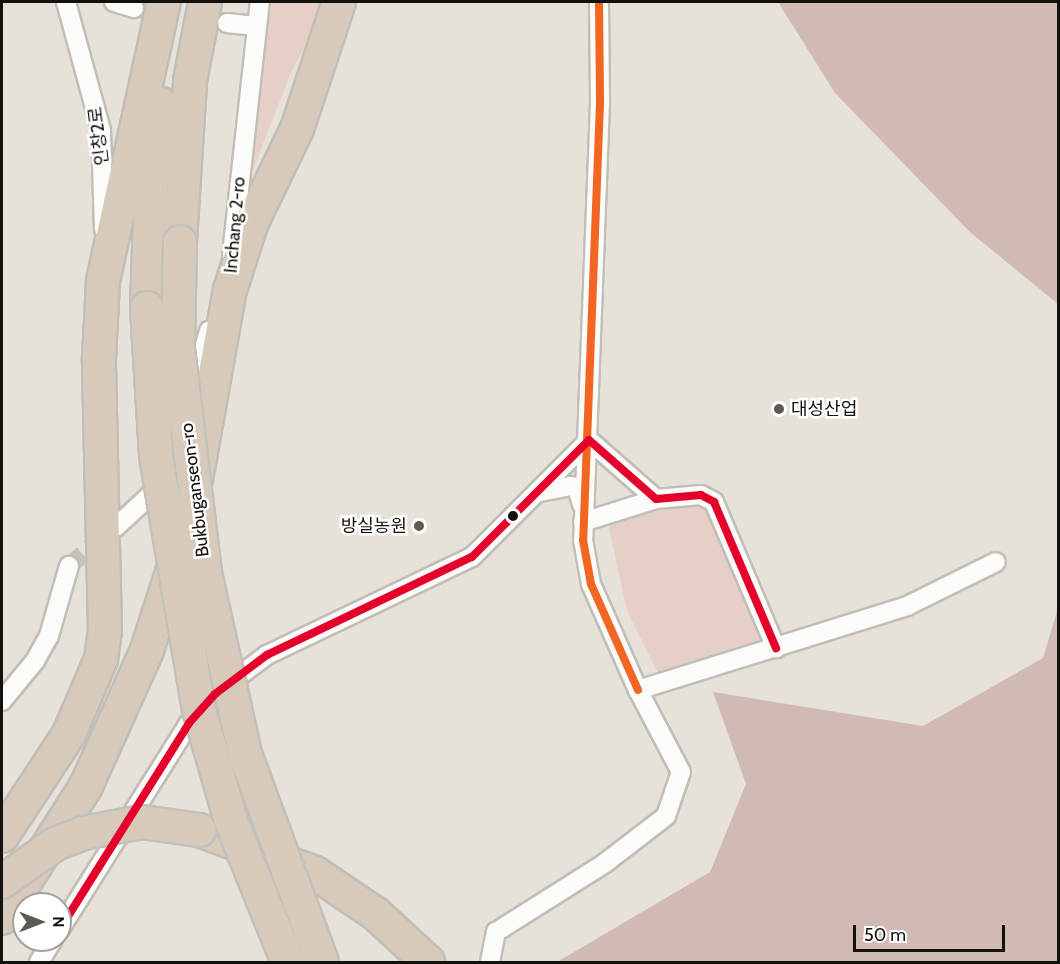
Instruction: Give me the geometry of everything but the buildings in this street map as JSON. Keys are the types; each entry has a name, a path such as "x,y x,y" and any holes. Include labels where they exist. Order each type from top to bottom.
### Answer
{"highway":[{"name":"Bukbuganseon-ro","path":"175,2 151,187 147,308 156,456 199,710 231,821 288,963"},
{"path":"2,918 86,786 147,650 190,514 230,290 252,222 297,129 339,2"},
{"path":"2,836 69,734 101,659 105,631 99,358 104,274 149,5"},
{"name":"Bukbuganseon-ro","path":"216,12 190,81 180,242 178,350 205,573 245,754 322,963"},
{"path":"2,882 31,858 82,833 142,822 199,830 315,873 376,914 428,963"}],"street":[{"name":"인창2로","path":"66,2 101,130 104,274"},
{"path":"114,2 149,5"},
{"name":"Inchang 2-ro","path":"116,526 145,504 174,456 212,323 230,290 260,2"},
{"path":"582,514 589,440 600,103 599,2"},
{"path":"216,12 256,26"},
{"path":"72,910 189,723 215,694 267,655 472,557 540,492 589,440"},
{"path":"589,440 656,499"},
{"path":"490,963 496,932 605,863 666,816 681,772 638,690 591,584 577,488 571,486 540,492"},
{"path":"582,514 656,499 701,495 714,502 776,648"},
{"path":"638,690 907,606 996,562"},
{"path":"2,701 35,661 48,636 69,566"}],"shaded area":[{"path":"272,2 328,2 291,73 246,187 241,184"},
{"path":"778,2 1058,2 1058,304 970,232 835,93"},
{"path":"696,503 711,513 765,646 660,677 627,611 609,528 619,514"},
{"path":"1058,608 1058,962 557,962 710,872 746,784 713,692 923,726 1043,658"}],"tunnel":[{"path":"134,8 227,23"},
{"path":"69,566 104,536"}],"transit line":[{"path":"599,2 600,103 583,540 591,584 638,690"},
{"path":"72,910 189,723 215,694 267,655 472,557 589,440 656,499 701,495 714,502 776,648"}],"place":[{"name":"대성산업","path":"779,409"},
{"name":"방실농원","path":"419,526"}]}
